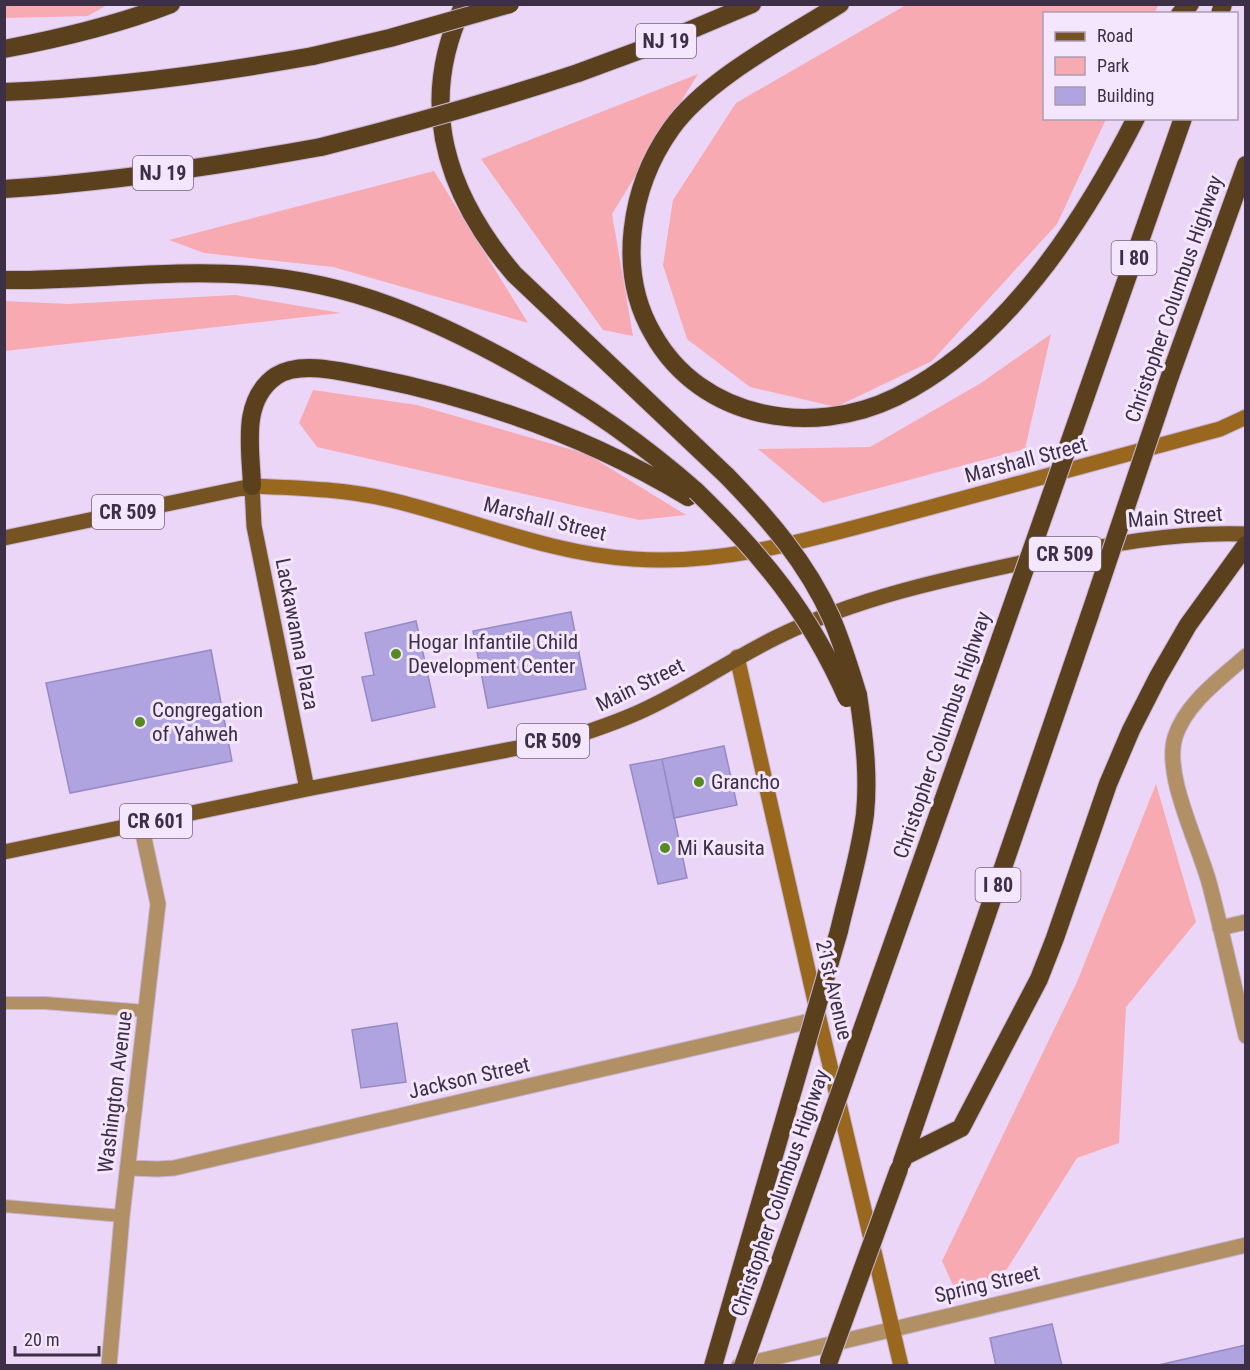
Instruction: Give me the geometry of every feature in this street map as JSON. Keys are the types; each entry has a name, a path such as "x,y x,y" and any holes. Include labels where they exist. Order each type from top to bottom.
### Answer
{"highway":[{"path":"4,49 104,27 171,4"},
{"path":"464,4 446,49 440,85 439,116 448,159 457,185 473,218 491,248 521,282 727,476 786,542 811,579 830,616 853,697 865,754 865,813 859,851 839,931 713,1365"},
{"path":"4,92 129,83 223,72 313,56 400,36 510,4"},
{"name":"NJ 19","path":"4,189 139,177 234,163 321,147 406,126 497,100 578,73 662,42 752,4"},
{"path":"840,4 740,67 689,108 672,127 658,149 638,198 633,225 632,253 635,281 652,334 668,356 687,375 709,392 733,404 759,413 786,418 813,419 840,415 893,398 947,366 1004,315 1048,262 1087,207 1135,120"},
{"name":"Christopher Columbus Highway","path":"741,1365 863,1027 1182,120"},
{"name":"Christopher Columbus Highway","path":"827,1365 902,1162 1170,376 1245,165"},
{"path":"4,280 91,279 202,273 289,278 377,299 453,331 538,378 627,434 663,462 692,494 760,557 809,623 853,697"},
{"path":"252,486 249,423 255,402 264,387 277,375 295,369 316,368 426,389 517,417 613,456 692,494"},
{"path":"902,1162 961,1128 1039,979 1108,784 1131,730 1188,626 1245,545"}],"main road":[{"name":"Marshall Street","path":"4,538 252,486"},
{"name":"Lackawanna Plaza","path":"252,486 254,526 307,789"},
{"name":"Main Street","path":"4,852 307,789 569,738 651,707 737,657 779,636 849,608 946,579 1125,541 1185,534 1245,534"}],"street":[{"name":"Marshall Street","path":"252,486 313,488 392,500 579,553 636,560 731,557 805,541 1220,429 1245,417"},
{"path":"1245,656 1184,716 1174,739 1172,761 1175,785 1210,884 1245,1036"},
{"name":"21st Avenue","path":"737,657 819,1019 901,1365"},
{"name":"Washington Avenue","path":"109,1365 122,1216 158,904 141,824"},
{"path":"1220,928 1245,922"},
{"name":"Jackson Street","path":"128,1168 174,1168 819,1019"},
{"name":"Spring Street","path":"741,1365 1245,1245"}],"lane":[{"path":"4,1003 45,1003 146,1011"},
{"path":"4,1206 122,1216"}],"green space":[{"path":"4,5 107,5 88,16 5,18"},
{"path":"906,5 1158,5 1155,12 1043,12 1043,120 1106,120 1057,224 932,361 836,407 750,387 687,339 663,265 673,200 736,103"},
{"path":"698,74 612,214 633,336 603,330 481,159"},
{"path":"434,171 528,323 333,267 204,253 169,240"},
{"path":"235,295 341,313 5,351 5,301 68,304"},
{"path":"1051,334 1025,449 823,503 758,449 870,447 981,383"},
{"path":"313,390 417,405 587,454 686,515 639,520 317,447 299,423"},
{"path":"1156,784 1196,922 1126,1007 1119,1143 1077,1158 1007,1269 957,1294 942,1261 1077,982"}],"building":[{"path":"571,612 586,689 488,708 473,631"},
{"name":"Hogar Infantile Child Development Center","path":"416,621 435,707 372,721 362,677 374,675 365,633"},
{"name":"Congregation of Yahweh","path":"211,650 232,761 70,793 46,683"},
{"name":"Grancho","path":"724,746 737,805 674,818 662,759"},
{"name":"Mi Kausita","path":"662,759 687,878 658,884 630,765"},
{"path":"397,1023 406,1082 361,1088 352,1030"},
{"path":"1052,1324 1062,1366 996,1366 990,1338"},
{"path":"1246,1345 1246,1366 1159,1365"}],"place":[{"name":"Hogar Infantile Child Development Center","path":"396,654"},
{"name":"Congregation of Yahweh","path":"140,722"},
{"name":"Grancho","path":"699,782"},
{"name":"Mi Kausita","path":"665,848"}]}
